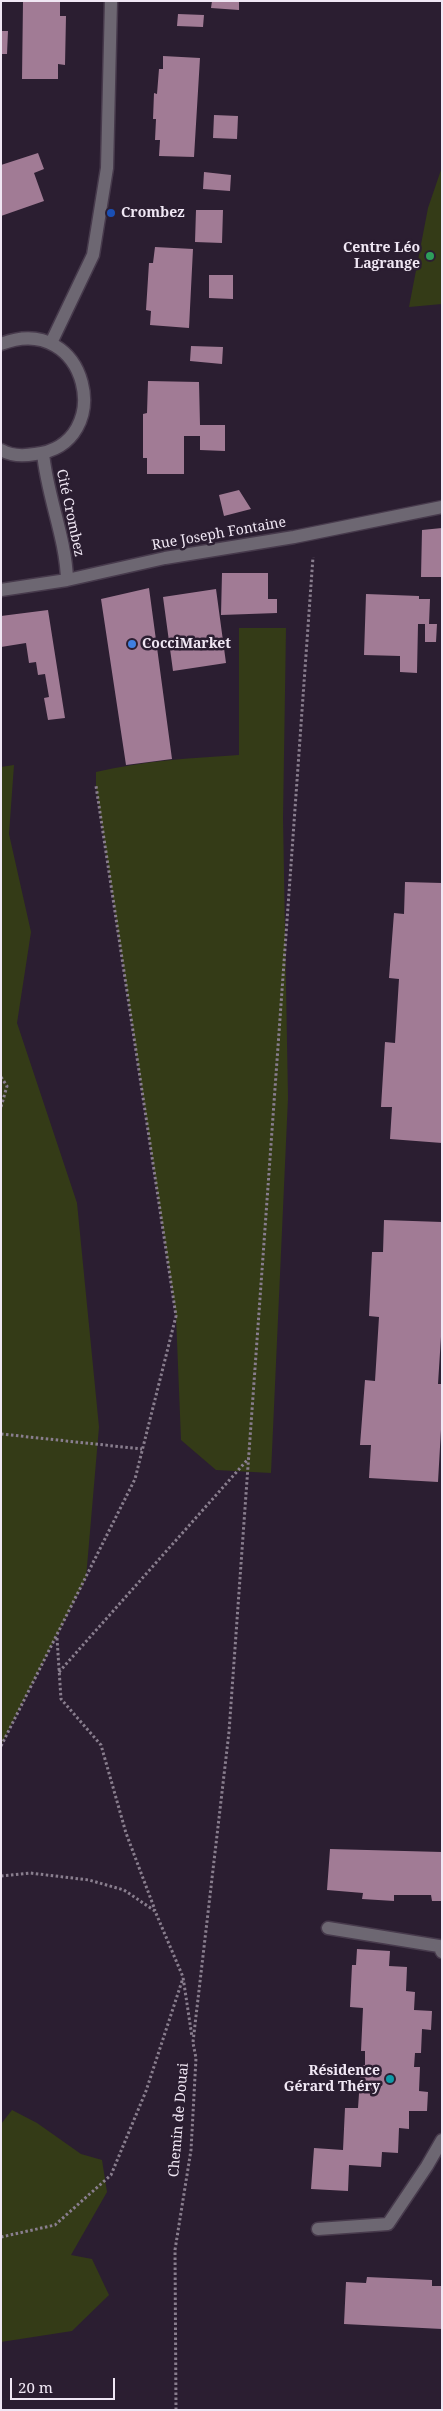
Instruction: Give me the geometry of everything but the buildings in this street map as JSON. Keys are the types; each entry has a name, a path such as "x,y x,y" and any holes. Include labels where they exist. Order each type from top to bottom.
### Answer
{"street":[{"path":"51,343 93,255 107,168 110,1"},
{"name":"Cité Crombez","path":"1,344 15,338 34,338 51,343 66,353 77,367 84,384 86,401 81,418 72,434 59,446 43,453 24,456 1,450"},
{"name":"Cité Crombez","path":"43,453 50,501 67,562 67,580"},
{"name":"Rue Joseph Fontaine","path":"1,590 67,580 165,558 247,545 442,506"},
{"path":"328,1928 439,1946 442,1952"},
{"path":"318,2229 388,2224 442,2140"}],"path":[{"path":"193,2042 229,1732 315,532"},
{"path":"1,1746 135,1479 176,1316 96,786"},
{"path":"1,1077 7,1086 1,1107"},
{"path":"1,1434 142,1449"},
{"path":"59,1672 249,1457"},
{"name":"Chemin de Douai","path":"56,1637 61,1699 101,1745 126,1833 155,1911 183,1977 196,2058 191,2150 175,2250 176,2410"},
{"path":"1,1876 30,1873 89,1880 124,1890 155,1911"},
{"path":"1,2237 55,2225 111,2175 146,2091 183,1977"}],"green space":[{"name":"Centre Léo Lagrange","path":"442,167 442,304 409,307 428,208"},
{"path":"239,628 286,628 283,818 288,1098 271,1473 216,1470 181,1440 176,1316 96,786 96,772 114,768 185,759 239,755"},
{"path":"14,765 9,834 31,932 17,1023 77,1203 99,1427 86,1578 1,1745 1,767"},
{"path":"12,2110 37,2123 81,2154 102,2160 107,2192 71,2255 92,2259 109,2295 72,2331 1,2342 1,2124"}],"place":[{"name":"Crombez","path":"111,213"},
{"name":"Centre Léo Lagrange","path":"430,256"},
{"name":"CocciMarket","path":"132,644"},
{"name":"Résidence Gérard Théry","path":"390,2079"}]}
